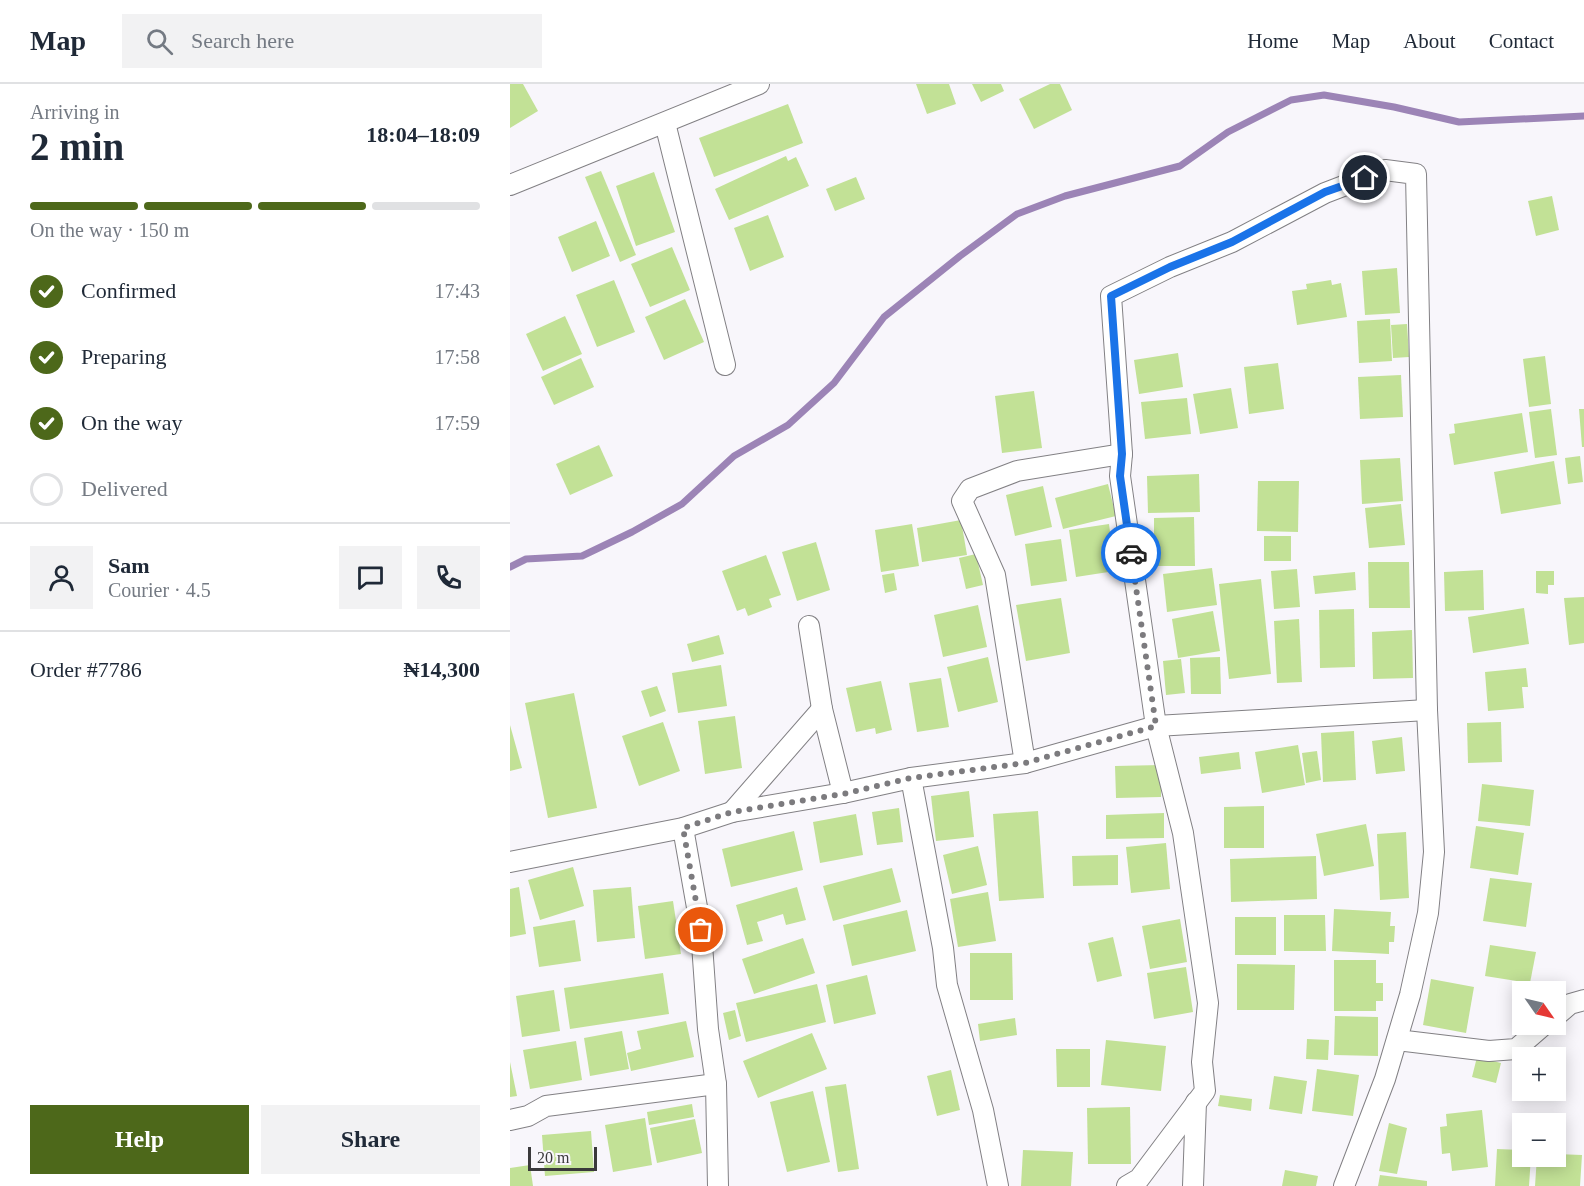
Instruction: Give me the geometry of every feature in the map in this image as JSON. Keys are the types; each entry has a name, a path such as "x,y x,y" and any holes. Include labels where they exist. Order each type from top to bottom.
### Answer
{"street":[{"path":"510,185 759,84"},
{"path":"665,123 725,365"},
{"path":"1127,1186 1138,1179 1205,1092 1202,1062 1208,1003 1183,833 1156,726 1120,476 1122,454 1111,296 1170,267 1232,242 1325,192 1385,170 1416,174 1427,710 1434,852 1428,913 1410,995 1385,1079 1344,1186"},
{"path":"1025,763 995,575 962,501 970,489 1017,471 1122,454"},
{"path":"809,626 822,709 843,794"},
{"path":"732,812 822,709"},
{"path":"510,862 683,828 732,812 843,794 911,778 1025,763 1156,726 1427,710"},
{"path":"911,778 943,948 947,985 983,1110 998,1186"},
{"path":"683,828 701,930 708,1029 716,1084 717,1186"},
{"path":"1566,1007 1584,1000"},
{"path":"1397,1040 1489,1051 1516,1049 1532,1035"},
{"path":"510,1119 528,1116 546,1106 716,1084"},
{"path":"1193,1186 1196,1102"}],"building":[{"path":"510,84 523,84 538,111 510,128"},
{"path":"916,84 949,84 956,104 927,114"},
{"path":"972,84 1001,84 1004,91 981,102"},
{"path":"1050,84 1060,84 1072,110 1034,129 1019,99"},
{"path":"788,104 803,143 714,177 699,138"},
{"path":"786,156 788,161 796,157 809,186 729,220 715,189"},
{"path":"601,171 636,255 620,262 585,177"},
{"path":"654,172 675,232 636,246 616,186"},
{"path":"856,177 865,199 835,211 826,189"},
{"path":"1552,196 1559,230 1536,236 1528,201"},
{"path":"768,215 784,257 750,271 734,228"},
{"path":"596,221 610,256 572,272 558,237"},
{"path":"672,247 690,290 650,307 631,264"},
{"path":"1397,268 1400,313 1365,315 1362,271"},
{"path":"614,280 635,332 597,347 576,295"},
{"path":"1331,280 1332,285 1341,283 1347,317 1297,325 1292,291 1307,289 1306,284"},
{"path":"685,299 704,342 664,360 645,317"},
{"path":"565,316 582,354 543,371 526,334"},
{"path":"1390,319 1392,361 1359,363 1357,321"},
{"path":"1407,324 1409,357 1393,358 1391,325"},
{"path":"1178,353 1183,387 1139,394 1134,360"},
{"path":"1545,356 1551,404 1529,407 1523,359"},
{"path":"581,358 594,387 554,405 541,377"},
{"path":"1278,363 1284,409 1249,414 1244,367"},
{"path":"1401,375 1403,417 1360,419 1358,377"},
{"path":"1231,388 1238,428 1200,434 1193,394"},
{"path":"1034,391 1042,448 1002,453 995,396"},
{"path":"1187,398 1191,434 1145,439 1141,402"},
{"path":"1551,409 1557,455 1535,458 1529,412"},
{"path":"1579,409 1584,409 1584,447 1582,447"},
{"path":"1522,413 1528,452 1454,465 1449,434 1455,433 1454,424"},
{"path":"599,445 613,476 570,495 556,464"},
{"path":"1580,456 1583,482 1568,484 1565,458"},
{"path":"1400,458 1403,501 1362,504 1360,460"},
{"path":"1554,461 1561,504 1501,514 1494,472"},
{"path":"1199,474 1200,512 1148,513 1147,476"},
{"path":"1258,481 1299,481 1298,532 1257,531"},
{"path":"1108,484 1116,516 1063,529 1055,498"},
{"path":"1043,486 1052,527 1015,536 1006,495"},
{"path":"1401,504 1405,545 1369,548 1365,508"},
{"path":"1194,517 1195,566 1154,566 1154,518"},
{"path":"961,520 967,555 922,562 917,528"},
{"path":"912,524 919,566 881,572 875,530"},
{"path":"1109,524 1115,571 1076,577 1069,530"},
{"path":"1264,536 1291,536 1291,561 1264,561"},
{"path":"1061,539 1067,581 1031,586 1025,544"},
{"path":"816,542 830,590 797,601 782,552"},
{"path":"976,554 983,585 966,589 959,558"},
{"path":"766,555 781,595 769,599 772,607 748,616 745,608 737,611 722,571"},
{"path":"1368,562 1409,562 1410,608 1369,608"},
{"path":"1212,568 1217,605 1167,612 1163,574"},
{"path":"1297,569 1300,607 1274,609 1271,571"},
{"path":"1483,570 1484,610 1445,611 1444,572"},
{"path":"1536,571 1554,571 1554,585 1548,585 1548,594 1536,593"},
{"path":"1355,572 1356,590 1315,594 1313,576"},
{"path":"894,573 897,590 885,593 882,575"},
{"path":"1261,579 1271,674 1229,679 1219,584"},
{"path":"1584,597 1584,643 1569,645 1564,598"},
{"path":"1061,598 1070,653 1026,661 1016,605"},
{"path":"978,605 987,647 943,657 934,615"},
{"path":"1524,608 1529,644 1473,653 1468,617"},
{"path":"1354,609 1355,667 1320,668 1319,610"},
{"path":"1213,611 1220,651 1178,658 1172,619"},
{"path":"1299,619 1302,682 1277,683 1274,621"},
{"path":"1412,630 1413,678 1373,679 1372,632"},
{"path":"719,635 724,654 692,662 687,644"},
{"path":"988,657 998,702 958,712 947,667"},
{"path":"1220,657 1221,694 1191,694 1190,658"},
{"path":"1181,659 1185,693 1166,695 1163,661"},
{"path":"721,665 727,706 678,713 672,673"},
{"path":"1526,668 1528,687 1522,687 1524,708 1488,711 1485,672"},
{"path":"941,678 949,727 917,732 909,683"},
{"path":"881,681 892,730 876,734 875,728 856,732 846,688"},
{"path":"657,686 666,711 650,717 641,691"},
{"path":"574,693 597,808 548,818 525,703"},
{"path":"735,716 742,768 705,774 698,721"},
{"path":"663,722 680,771 639,786 622,736"},
{"path":"1501,722 1502,762 1468,763 1467,723"},
{"path":"510,725 522,768 510,771"},
{"path":"1354,731 1356,780 1323,782 1321,733"},
{"path":"1402,737 1405,771 1376,774 1372,741"},
{"path":"1298,745 1305,785 1262,793 1255,752"},
{"path":"1317,751 1321,780 1306,783 1302,753"},
{"path":"1239,752 1241,769 1201,774 1199,757"},
{"path":"1161,765 1161,797 1116,798 1115,766"},
{"path":"1482,784 1534,790 1530,826 1478,821"},
{"path":"969,791 974,837 936,841 931,796"},
{"path":"1264,806 1264,848 1224,848 1224,807"},
{"path":"899,808 903,842 877,845 872,812"},
{"path":"1038,811 1044,898 999,901 993,814"},
{"path":"1164,813 1164,838 1106,839 1106,815"},
{"path":"856,814 863,855 820,863 813,822"},
{"path":"1366,824 1374,866 1324,876 1316,834"},
{"path":"1476,826 1524,833 1518,875 1470,868"},
{"path":"794,831 803,870 731,887 722,849"},
{"path":"1406,832 1409,898 1380,900 1377,834"},
{"path":"1166,843 1170,889 1131,893 1126,847"},
{"path":"978,846 987,885 952,894 943,855"},
{"path":"1118,855 1118,885 1073,886 1072,856"},
{"path":"1316,856 1317,899 1231,902 1230,859"},
{"path":"573,867 584,906 540,920 528,880"},
{"path":"892,868 901,902 833,921 823,886"},
{"path":"1490,878 1532,883 1526,927 1483,921"},
{"path":"519,887 526,934 510,937 510,889"},
{"path":"631,887 635,938 597,942 593,890"},
{"path":"797,887 806,920 786,925 783,914 757,922 763,941 747,945 736,905"},
{"path":"988,892 996,941 958,947 950,899"},
{"path":"673,901 681,954 645,959 638,906"},
{"path":"1334,909 1391,912 1390,926 1395,926 1394,942 1389,942 1389,954 1332,951"},
{"path":"907,910 916,951 852,966 843,925"},
{"path":"1284,915 1325,915 1326,951 1284,951"},
{"path":"1235,917 1276,917 1276,955 1235,955"},
{"path":"1180,919 1187,962 1150,969 1142,926"},
{"path":"575,920 581,961 539,967 533,927"},
{"path":"1113,937 1122,976 1097,982 1088,943"},
{"path":"803,938 815,973 754,994 742,959"},
{"path":"1490,945 1536,952 1530,981 1485,976"},
{"path":"970,953 1012,953 1013,1000 970,1000"},
{"path":"1334,960 1376,960 1376,983 1383,983 1383,1001 1376,1001 1376,1011 1334,1011"},
{"path":"1237,964 1295,965 1294,1010 1237,1010"},
{"path":"1186,967 1193,1012 1154,1019 1147,973"},
{"path":"663,973 669,1014 570,1029 564,988"},
{"path":"867,975 876,1014 834,1024 826,985"},
{"path":"1431,979 1474,987 1466,1033 1423,1025"},
{"path":"817,984 826,1022 746,1042 736,1003"},
{"path":"554,990 560,1031 522,1037 516,996"},
{"path":"735,1010 741,1036 729,1040 723,1013"},
{"path":"1335,1016 1378,1017 1378,1056 1334,1055"},
{"path":"1015,1018 1017,1035 980,1041 978,1024"},
{"path":"686,1021 694,1057 631,1071 627,1053 641,1049 637,1031"},
{"path":"622,1031 629,1069 590,1076 584,1038"},
{"path":"812,1033 827,1069 758,1098 743,1061"},
{"path":"1307,1039 1329,1040 1328,1060 1306,1059"},
{"path":"1106,1040 1166,1046 1161,1091 1101,1085"},
{"path":"576,1041 582,1080 530,1089 523,1050"},
{"path":"1056,1049 1090,1049 1090,1087 1057,1087"},
{"path":"1477,1057 1501,1063 1496,1083 1472,1077"},
{"path":"510,1062 517,1096 510,1097"},
{"path":"1317,1069 1359,1075 1353,1116 1312,1111"},
{"path":"951,1070 960,1110 937,1116 927,1076"},
{"path":"1274,1076 1307,1081 1302,1114 1269,1109"},
{"path":"846,1084 859,1169 838,1172 825,1087"},
{"path":"813,1091 830,1162 787,1172 770,1102"},
{"path":"1220,1095 1252,1099 1251,1111 1218,1106"},
{"path":"692,1104 694,1117 649,1125 647,1112"},
{"path":"1130,1107 1131,1164 1088,1164 1087,1108"},
{"path":"1482,1110 1488,1167 1452,1171 1450,1153 1442,1154 1440,1127 1447,1126 1446,1114"},
{"path":"645,1118 652,1165 613,1172 605,1125"},
{"path":"695,1119 702,1153 657,1163 650,1128"},
{"path":"1389,1123 1407,1128 1397,1174 1379,1171"},
{"path":"591,1131 594,1172 545,1176 542,1135"},
{"path":"1497,1149 1512,1150 1512,1167 1530,1167 1529,1186 1495,1186"},
{"path":"1023,1150 1073,1152 1071,1186 1021,1186"},
{"path":"1566,1154 1582,1155 1580,1186 1535,1186 1536,1167 1566,1167"},
{"path":"530,1165 533,1186 510,1186 510,1168"},
{"path":"1285,1170 1318,1176 1316,1186 1282,1186"},
{"path":"1380,1175 1427,1181 1427,1186 1378,1186"}],"waterway":[{"path":"510,567 526,559 582,556 682,504 734,456 788,425 834,383 884,317 1017,214 1065,196 1180,166 1228,132 1291,100 1324,95 1394,107 1459,122 1584,116"}],"way so far":[{"path":"701,930 683,828 732,812 843,794 911,778 1025,763 1156,726 1131,553"}],"route":[{"path":"1131,553 1120,476 1122,454 1111,296 1170,267 1232,242 1325,192 1365,178"}]}
